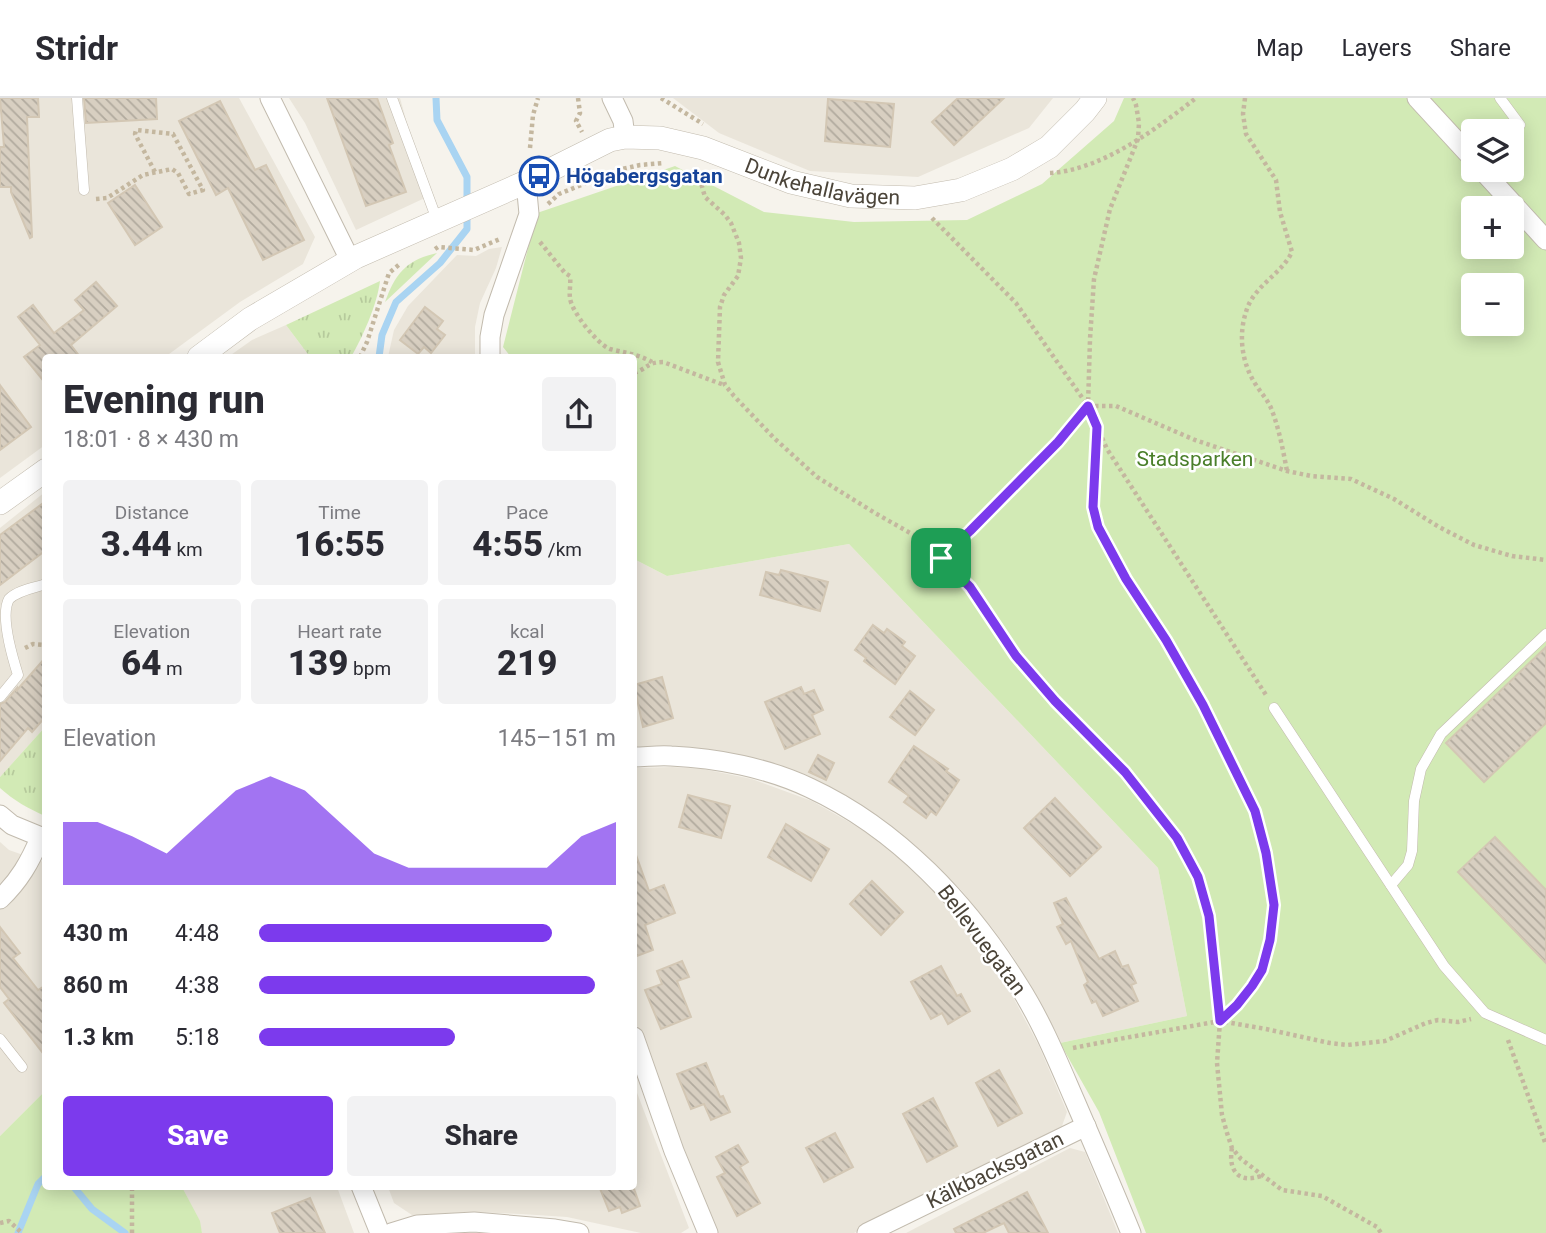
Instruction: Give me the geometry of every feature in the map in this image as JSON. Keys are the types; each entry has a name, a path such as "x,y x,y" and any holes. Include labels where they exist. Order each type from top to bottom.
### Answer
{"street":[{"path":"270,98 350,260"},
{"path":"612,98 623,121 625,137"},
{"name":"Dunkehallavägen","path":"203,354 250,319 350,260 526,182 610,140 625,137 660,138 703,148 791,182 851,196 915,198 961,190 1012,169 1049,147 1095,98"},
{"path":"1417,98 1461,146"},
{"path":"490,354 494,315 529,214 526,182"},
{"path":"1493,182 1546,240"},
{"path":"0,503 42,473"},
{"name":"Bellevuegatan","path":"637,757 669,756 718,761 766,772 808,787 856,812 897,843 936,879 974,922 1020,987 1054,1052 1131,1233"},
{"path":"0,815 12,825 42,839"},
{"path":"0,898 13,886 42,841"},
{"path":"637,1046 674,1151 708,1233"},
{"name":"Kälkbacksgatan","path":"867,1233 1086,1126"},
{"path":"363,1190 380,1233"},
{"path":"391,1233 417,1225 474,1222 555,1228 579,1233"}],"lane":[{"path":"77,98 84,190"},
{"path":"392,98 437,221"},
{"path":"1500,98 1516,119"},
{"path":"0,697 18,676 2,619 3,607 19,592 42,585"},
{"path":"1391,884 1408,865 1412,851 1414,801 1421,769 1441,734 1546,634"},
{"path":"1274,708 1444,965 1485,1013 1546,1040"},
{"path":"0,1039 22,1067"}],"path":[{"path":"530,148 533,115 538,98"},
{"path":"576,121 580,113 579,98"},
{"path":"661,98 710,128"},
{"path":"941,558 1058,442 1088,406 1094,279 1110,209 1138,139 1139,123 1133,98"},
{"path":"1047,173 1064,172 1111,156 1196,98"},
{"path":"1245,98 1243,114 1246,134 1276,180 1280,212 1292,252 1287,262 1256,292 1246,311 1242,335 1245,363 1272,410 1287,471"},
{"path":"84,190 96,200 107,198 143,175 172,169 178,173 189,194 203,190 173,134 135,130 155,172"},
{"path":"703,176 701,188 705,197 730,223 739,243 741,258 738,275 724,295 720,307 718,362 725,385 774,439 817,477 926,542 970,587 1016,656 1055,701 1125,772 1177,838 1198,877 1209,916 1220,1021 1217,1063 1222,1115 1233,1147 1241,1159 1282,1189 1322,1196 1377,1227 1381,1233"},
{"path":"544,209 559,194 604,177"},
{"path":"932,218 1016,303 1088,406 1114,461 1274,708"},
{"path":"523,236 536,237 570,276 570,300 579,317 600,342 610,349 633,354"},
{"path":"438,247 474,250 502,238"},
{"path":"361,354 389,273"},
{"path":"637,355 725,385"},
{"path":"637,372 652,362"},
{"path":"1088,406 1116,406 1195,440 1287,471 1351,479 1394,499 1474,545 1512,556 1546,560"},
{"path":"1097,427 1093,507 1098,527 1126,579 1197,694 1255,811 1266,853 1274,905 1270,940 1262,970 1237,1005 1220,1021"},
{"path":"1054,1052 1220,1021 1347,1045 1385,1041 1426,1023 1438,1020 1458,1022 1485,1013"},
{"path":"1501,1021 1546,1145"},
{"path":"1233,1147 1230,1158 1236,1173 1252,1179 1262,1175"},
{"path":"132,1190 132,1232"},
{"path":"0,1223 9,1221 22,1233"}],"shaded area":[{"path":"0,98 239,98 315,237 303,264 240,302 169,354 42,354 42,447 0,478"},
{"path":"289,98 400,98 427,197 356,230 305,123"},
{"path":"673,98 1053,98 1029,128 918,177 810,171 719,133"},
{"path":"502,247 480,303 475,327 475,354 389,354 394,330 408,306 457,255 476,256 489,249"},
{"path":"286,325 308,354 232,354 252,340"},
{"path":"42,494 42,730 0,777 0,528"},
{"path":"849,544 1158,868 1187,1016 1060,1043 1012,955 993,929 962,891 921,850 880,817 836,791 637,749 637,561 667,576"},
{"path":"637,768 703,769 752,779 812,801 876,839 899,858 941,898 976,939 1005,982 1039,1046 1067,1112 1062,1126 854,1233 716,1233 637,1026"},
{"path":"0,842 9,850 42,862 42,1094 0,1136"},
{"path":"637,1093 689,1228 681,1233 641,1233 567,1217 475,1212 412,1215 394,1203 389,1190 637,1190"},
{"path":"1070,1148 1085,1152 1118,1233 906,1233"},
{"path":"184,1190 338,1190 354,1233 202,1233"}],"green space":[{"name":"Stadsparken","path":"1124,98 1546,98 1546,1233 1146,1233 1099,1112 1060,1043 1187,1016 1158,868 849,544 667,576 637,561 637,354 509,354 503,347 537,213 675,166 764,212 854,222 967,220 1042,184 1114,121"},
{"path":"437,253 385,302 403,270 417,260"},
{"path":"380,281 369,320 353,354 308,354 286,325"},
{"path":"42,730 42,814 21,804 0,788 0,777"},
{"path":"42,1094 42,1190 184,1190 200,1221 202,1233 0,1233 0,1136"}],"building":[{"path":"0,98 38,98 39,117 27,117 30,238 11,187 0,187 0,147 4,147"},
{"path":"84,98 156,98 157,119 86,123"},
{"path":"327,98 377,98 393,143 389,145 406,192 366,206"},
{"path":"958,98 1004,98 954,145 932,122"},
{"path":"828,99 894,104 890,147 825,141"},
{"path":"220,101 255,170 266,165 304,240 263,260 228,188 216,195 179,121"},
{"path":"135,185 162,227 135,245 108,203"},
{"path":"96,282 117,306 71,345 78,354 42,354 42,379 24,357 40,345 18,317 33,305 54,333 84,310 75,300"},
{"path":"425,307 443,321 437,329 445,335 431,353 424,347 418,354 400,340"},
{"path":"0,385 31,427 0,450"},
{"path":"42,504 42,553 0,585 0,535"},
{"path":"781,570 828,582 820,611 760,595 766,572 779,575"},
{"path":"873,625 884,633 887,629 905,642 902,646 915,656 895,684 864,661 866,658 855,650"},
{"path":"1546,647 1546,723 1484,782 1446,743"},
{"path":"42,662 42,721 32,732 28,728 0,761 0,704 17,690"},
{"path":"662,677 673,718 643,727 637,684"},
{"path":"801,687 804,694 814,690 823,710 812,715 820,734 785,749 765,702"},
{"path":"910,691 934,710 915,735 890,717"},
{"path":"914,746 948,769 946,771 959,780 936,815 931,811 926,818 904,802 909,796 889,782"},
{"path":"818,755 834,763 826,780 809,772"},
{"path":"688,795 730,806 721,838 679,827"},
{"path":"1055,798 1101,847 1070,876 1024,828"},
{"path":"786,824 829,849 811,881 768,857"},
{"path":"1495,837 1546,890 1546,963 1458,872"},
{"path":"637,858 649,891 664,885 675,913 645,925 653,950 637,956"},
{"path":"872,881 903,912 881,935 850,904"},
{"path":"1066,898 1099,959 1115,951 1122,967 1128,965 1136,983 1131,985 1138,1001 1103,1016 1096,1001 1092,1003 1084,985 1088,982 1071,941 1066,944 1057,927 1063,924 1054,903"},
{"path":"0,927 20,953 13,958 38,990 42,988 42,1052 4,1003 9,999 0,987"},
{"path":"682,961 689,977 677,981 691,1017 661,1029 645,990 662,984 657,971"},
{"path":"941,966 957,996 961,994 970,1011 948,1024 942,1013 931,1019 911,982"},
{"path":"706,1063 720,1097 723,1096 730,1112 711,1120 704,1104 691,1109 677,1074"},
{"path":"999,1070 1022,1113 998,1126 976,1083"},
{"path":"933,1098 957,1146 927,1162 903,1114"},
{"path":"835,1133 853,1167 824,1182 806,1148"},
{"path":"738,1145 748,1162 740,1167 760,1203 737,1216 717,1177 725,1173 716,1157"},
{"path":"601,1190 634,1190 640,1206 622,1213 620,1207 609,1211"},
{"path":"1027,1192 1048,1233 1009,1233 1004,1223 983,1233 956,1233 954,1229"},
{"path":"310,1198 325,1233 280,1233 272,1213"}],"waterway":[{"path":"379,354 382,335 396,302 440,263 467,229 467,177 437,120 436,98"},
{"path":"18,1233 42,1180"},
{"path":"76,1190 92,1209 125,1233"}],"place":[{"name":"Högabergsgatan","path":"539,176"}],"route":[{"path":"1088,406 1097,427 1093,507 1098,527 1126,579 1166,640 1203,705 1255,811 1266,853 1274,905 1270,940 1262,970 1237,1005 1220,1021 1209,916 1198,877 1177,838 1125,772 1055,701 1016,656 970,587 941,558 1058,442 1088,406"}]}
